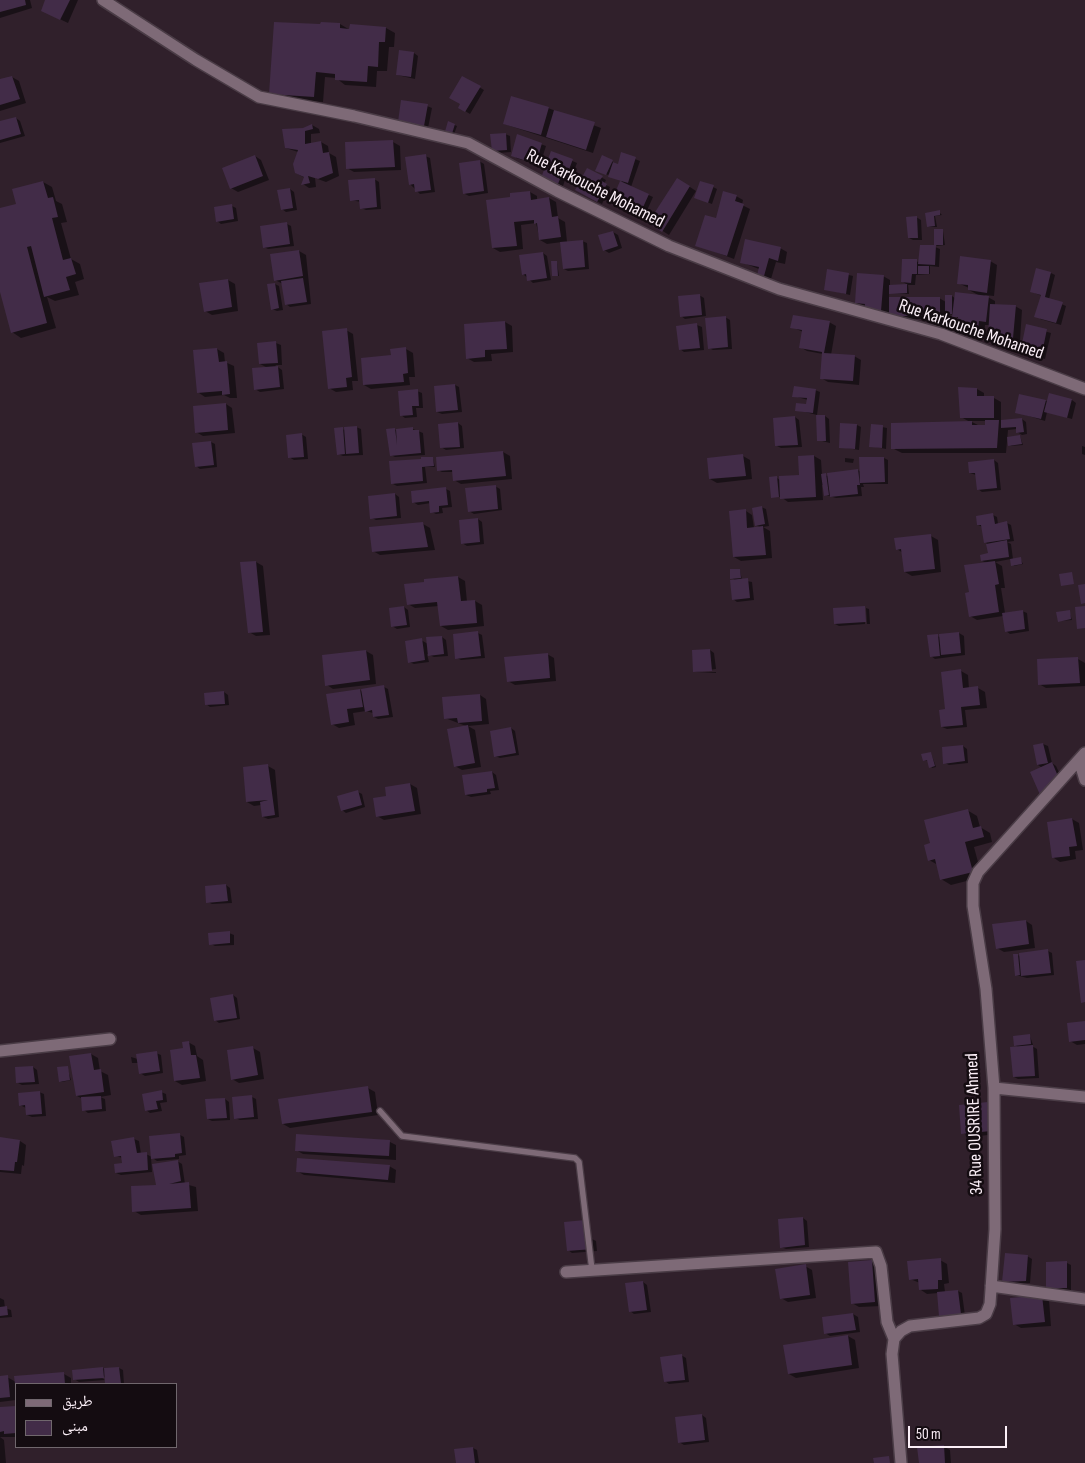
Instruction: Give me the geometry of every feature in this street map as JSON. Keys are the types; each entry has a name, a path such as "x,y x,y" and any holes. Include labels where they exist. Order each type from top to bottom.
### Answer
{"street":[{"name":"Rue Karkouche Mohamed","path":"104,0 196,60 259,97 354,116 468,143 557,191 669,246 778,289 940,334 1085,389"},
{"path":"1082,756 1085,780"},
{"name":"34 Rue OUSRIRE Ahmed","path":"894,1339 901,1331 910,1326 979,1318 986,1314 990,1304 995,1229 994,1088 986,989 974,906 973,882 978,872 1082,756"},
{"path":"0,1051 110,1039"},
{"path":"994,1088 1085,1097"},
{"path":"566,1272 876,1252 880,1266 887,1322 894,1339 892,1354 901,1463"},
{"path":"991,1286 1085,1299"}],"lane":[{"path":"380,1111 402,1136 575,1158 579,1162 592,1270"}],"building":[{"path":"0,0 25,0 26,5 0,12"},
{"path":"45,0 70,0 60,20 41,11"},
{"path":"274,22 340,23 340,28 349,29 350,24 386,27 385,42 379,42 378,67 368,66 367,82 335,80 335,74 316,72 314,97 269,94"},
{"path":"399,50 414,52 411,77 396,75"},
{"path":"12,76 20,99 0,105 0,79"},
{"path":"462,76 481,86 465,112 458,108 460,104 449,98"},
{"path":"511,96 549,107 541,135 503,124"},
{"path":"401,100 428,104 424,126 398,122"},
{"path":"554,110 595,122 586,150 546,137"},
{"path":"16,117 21,134 0,140 0,121"},
{"path":"448,121 455,124 451,137 444,135"},
{"path":"312,124 313,129 305,131 305,144 321,141 323,153 329,152 333,173 318,179 308,176 310,183 301,185 304,177 295,173 293,164 298,150 285,148 282,129 303,128"},
{"path":"506,133 507,150 492,151 490,134"},
{"path":"517,134 542,143 536,164 511,156"},
{"path":"393,140 395,167 346,169 345,142"},
{"path":"551,151 573,159 565,180 560,179 558,184 541,178"},
{"path":"621,152 636,157 628,183 608,177 613,162 618,164"},
{"path":"426,154 431,190 415,192 414,184 409,185 405,157"},
{"path":"255,155 263,176 230,189 222,168"},
{"path":"602,155 613,160 606,175 595,171"},
{"path":"480,160 484,191 463,194 459,163"},
{"path":"587,168 603,176 600,180 607,184 597,202 575,190"},
{"path":"375,178 377,207 360,209 359,200 350,201 348,180"},
{"path":"677,178 690,186 662,232 648,223"},
{"path":"43,181 48,198 53,197 58,217 52,218 63,260 71,258 76,274 66,277 70,290 44,297 31,246 27,247 47,323 11,333 0,292 0,208 16,204 12,189"},
{"path":"620,181 649,194 640,214 617,203 620,196 615,193"},
{"path":"700,181 714,185 708,203 694,198"},
{"path":"290,188 293,208 281,210 277,190"},
{"path":"530,191 531,200 549,197 552,217 558,216 561,237 539,240 537,223 534,224 534,220 514,222 517,246 492,248 486,200 510,197 510,193"},
{"path":"723,191 737,195 735,201 744,204 727,256 695,246 705,215 716,218"},
{"path":"232,204 234,219 216,222 214,207"},
{"path":"940,210 940,215 934,216 935,226 927,227 925,213"},
{"path":"917,216 918,238 908,238 906,217"},
{"path":"287,222 290,244 263,248 260,226"},
{"path":"934,229 943,229 943,245 934,245"},
{"path":"613,231 618,246 603,251 598,235"},
{"path":"745,239 781,247 778,261 769,258 764,276 757,275 759,267 740,263"},
{"path":"583,240 585,267 563,269 560,242"},
{"path":"920,245 936,245 935,265 918,264"},
{"path":"299,250 303,276 274,281 270,254"},
{"path":"543,252 547,278 527,281 526,274 522,275 519,255"},
{"path":"960,256 991,260 987,293 968,290 968,285 957,284"},
{"path":"902,259 917,259 917,274 912,274 911,283 901,282"},
{"path":"551,261 557,261 558,276 552,276"},
{"path":"918,266 929,266 929,274 918,274"},
{"path":"1036,268 1051,272 1045,297 1063,302 1056,323 1034,317 1041,295 1030,292"},
{"path":"827,269 849,273 846,294 824,290"},
{"path":"857,273 884,275 881,311 864,310 865,304 855,303"},
{"path":"303,278 307,302 285,305 281,281"},
{"path":"228,279 232,307 204,312 199,283"},
{"path":"275,283 279,308 271,310 267,284"},
{"path":"907,284 907,293 889,294 889,285"},
{"path":"955,292 989,296 986,322 979,321 978,330 957,328 958,317 952,317"},
{"path":"700,294 702,315 680,317 678,296"},
{"path":"945,295 952,295 952,314 945,314"},
{"path":"889,297 940,297 940,316 889,316"},
{"path":"990,304 1016,305 1013,338 988,336"},
{"path":"793,315 830,321 824,353 855,355 853,381 820,379 822,352 799,348 802,330 790,328"},
{"path":"726,316 728,347 708,349 705,318"},
{"path":"505,321 507,349 485,350 485,357 466,359 464,324"},
{"path":"697,323 700,348 679,350 676,326"},
{"path":"1026,324 1047,329 1041,358 1020,353"},
{"path":"347,328 352,377 346,378 347,387 328,389 322,331"},
{"path":"276,341 278,363 259,364 257,343"},
{"path":"406,347 408,373 403,374 404,382 363,385 361,358 391,355 390,349"},
{"path":"217,348 219,362 227,361 230,394 222,395 222,391 197,393 193,350"},
{"path":"278,366 280,387 254,390 252,368"},
{"path":"455,384 458,410 436,412 434,386"},
{"path":"794,386 816,389 813,413 795,411 796,403 806,404 807,398 792,397"},
{"path":"958,387 977,388 977,396 994,396 994,418 960,418"},
{"path":"418,389 419,406 412,406 413,415 400,416 398,391"},
{"path":"1049,393 1072,399 1067,418 1044,412"},
{"path":"1019,394 1046,400 1041,419 1015,413"},
{"path":"226,403 228,430 195,433 193,406"},
{"path":"816,415 825,415 826,441 817,441"},
{"path":"795,416 798,445 775,446 773,418"},
{"path":"1022,418 1024,432 1016,433 1016,427 1001,428 1001,420"},
{"path":"985,420 999,420 997,448 891,449 891,423 972,421 972,425 985,425"},
{"path":"458,422 460,447 440,448 438,424"},
{"path":"840,423 857,424 855,449 839,448"},
{"path":"871,424 883,425 882,448 869,447"},
{"path":"357,426 359,453 346,454 344,427"},
{"path":"343,427 345,454 337,455 334,428"},
{"path":"413,427 413,430 419,430 421,453 390,456 386,429 395,428 397,445 396,429"},
{"path":"302,433 304,457 288,458 286,435"},
{"path":"1020,435 1022,444 1008,446 1007,437"},
{"path":"211,441 214,465 195,467 192,443"},
{"path":"503,451 506,476 453,481 452,470 437,471 436,457"},
{"path":"743,454 746,476 709,479 707,458"},
{"path":"814,455 816,497 780,499 779,476 799,475 798,456"},
{"path":"421,457 433,457 434,466 422,467 423,481 391,484 389,461 421,459"},
{"path":"859,457 884,457 885,482 860,483"},
{"path":"994,459 997,488 977,490 975,473 969,473 968,462"},
{"path":"858,469 860,485 857,485 858,494 830,497 827,473"},
{"path":"826,473 829,495 824,496 821,474"},
{"path":"777,476 779,497 771,498 769,477"},
{"path":"496,485 498,509 468,512 465,488"},
{"path":"446,487 448,505 439,506 439,512 430,513 429,501 412,503 411,491"},
{"path":"395,493 397,516 370,519 368,496"},
{"path":"762,506 765,524 755,526 752,508"},
{"path":"746,509 747,528 763,526 766,555 733,557 729,511"},
{"path":"993,513 995,524 1007,521 1010,539 984,543 981,525 977,525 976,516"},
{"path":"478,518 480,542 461,544 459,520"},
{"path":"423,522 428,547 372,552 369,527"},
{"path":"931,534 935,569 904,572 901,549 896,550 894,538"},
{"path":"1007,540 1009,557 981,561 980,555 988,553 986,544"},
{"path":"1021,557 1022,564 1011,566 1010,559"},
{"path":"256,561 263,632 248,633 240,562"},
{"path":"995,561 999,584 995,585 999,612 969,617 965,593 969,592 964,565"},
{"path":"730,569 740,569 741,578 730,579"},
{"path":"1072,572 1074,584 1061,586 1059,574"},
{"path":"458,576 461,601 475,600 477,623 440,626 437,602 407,605 404,584 424,582 424,579"},
{"path":"748,578 750,598 732,600 730,580"},
{"path":"1085,584 1085,603 1081,604 1078,585"},
{"path":"404,606 407,625 391,627 389,608"},
{"path":"865,606 866,622 834,624 833,608"},
{"path":"1085,606 1085,628 1077,629 1075,607"},
{"path":"1023,610 1025,629 1005,632 1002,613"},
{"path":"1070,610 1071,619 1058,622 1056,612"},
{"path":"478,631 481,656 455,659 453,634"},
{"path":"959,632 961,653 941,655 939,634"},
{"path":"938,634 940,656 930,657 927,635"},
{"path":"442,636 444,654 428,656 426,637"},
{"path":"422,638 425,660 408,663 405,641"},
{"path":"710,649 712,671 693,672 692,650"},
{"path":"366,650 370,680 325,686 322,655"},
{"path":"548,653 550,678 507,682 504,657"},
{"path":"1078,657 1080,683 1038,685 1037,659"},
{"path":"961,669 963,688 978,686 980,705 961,707 963,725 941,727 939,710 945,709 941,672"},
{"path":"384,685 389,715 373,717 372,710 365,712 361,689"},
{"path":"360,689 363,707 347,709 349,722 331,725 326,694"},
{"path":"224,691 225,704 205,705 204,693"},
{"path":"480,694 482,721 458,723 457,718 444,719 442,697"},
{"path":"468,725 475,763 454,767 447,729"},
{"path":"511,727 516,753 494,757 490,731"},
{"path":"1043,743 1048,763 1037,765 1033,745"},
{"path":"963,745 965,761 943,764 942,747"},
{"path":"931,752 935,766 929,768 927,760 923,761 921,754"},
{"path":"1052,762 1060,781 1041,797 1030,772"},
{"path":"268,764 275,815 262,817 260,802 268,800 246,802 243,767"},
{"path":"492,771 495,788 487,789 487,792 465,795 462,775"},
{"path":"410,783 415,811 376,817 373,798 386,796 385,787"},
{"path":"358,790 362,805 341,811 337,796"},
{"path":"968,809 973,828 981,826 984,837 965,842 973,872 940,880 935,859 928,861 924,845 930,843 924,820"},
{"path":"1072,818 1077,846 1069,847 1070,856 1052,858 1047,822"},
{"path":"226,884 228,901 206,903 205,886"},
{"path":"1026,920 1029,944 996,949 992,924"},
{"path":"230,931 230,943 209,945 208,933"},
{"path":"1048,949 1051,973 1021,976 1019,953"},
{"path":"1013,954 1018,954 1020,975 1015,976"},
{"path":"1085,960 1085,1002 1081,1003 1076,961"},
{"path":"233,994 237,1018 214,1021 210,998"},
{"path":"1085,1021 1085,1040 1069,1042 1067,1023"},
{"path":"1030,1034 1031,1044 1014,1046 1013,1036"},
{"path":"189,1041 191,1055 196,1055 200,1078 174,1081 170,1050 183,1048 182,1042"},
{"path":"1033,1045 1035,1076 1013,1077 1010,1047"},
{"path":"253,1046 258,1075 231,1080 227,1050"},
{"path":"157,1051 160,1071 139,1074 136,1054"},
{"path":"91,1053 94,1070 101,1069 104,1092 76,1096 69,1056"},
{"path":"33,1066 35,1082 16,1083 15,1067"},
{"path":"68,1066 70,1080 59,1082 57,1067"},
{"path":"368,1086 372,1112 282,1124 278,1099"},
{"path":"162,1090 163,1100 156,1101 158,1109 145,1111 142,1094"},
{"path":"40,1091 42,1114 26,1115 25,1105 19,1106 18,1093"},
{"path":"252,1095 254,1117 234,1119 232,1097"},
{"path":"101,1096 102,1109 82,1111 81,1097"},
{"path":"225,1098 227,1118 207,1119 205,1099"},
{"path":"988,1102 991,1131 961,1134 959,1105"},
{"path":"180,1133 182,1153 175,1154 175,1157 151,1159 149,1136"},
{"path":"296,1134 390,1140 389,1156 295,1151"},
{"path":"0,1137 20,1140 14,1171 0,1170"},
{"path":"134,1137 137,1153 147,1152 148,1170 115,1173 114,1164 122,1163 121,1156 114,1157 111,1141"},
{"path":"297,1158 390,1165 388,1180 296,1172"},
{"path":"178,1160 181,1181 169,1184 189,1182 191,1208 132,1212 131,1186 156,1185 152,1164"},
{"path":"803,1217 805,1245 780,1248 778,1219"},
{"path":"585,1220 587,1238 592,1238 593,1249 567,1251 564,1222"},
{"path":"1005,1253 1028,1255 1026,1281 1002,1282"},
{"path":"941,1258 942,1280 938,1280 938,1289 919,1290 918,1279 909,1280 907,1261"},
{"path":"872,1260 875,1302 851,1304 848,1262"},
{"path":"1067,1261 1067,1288 1046,1288 1046,1262"},
{"path":"806,1264 810,1295 780,1299 775,1269"},
{"path":"643,1281 647,1310 629,1312 625,1283"},
{"path":"958,1290 961,1314 939,1316 937,1292"},
{"path":"1042,1295 1045,1322 1013,1325 1010,1298"},
{"path":"7,1306 8,1315 0,1316 0,1307"},
{"path":"853,1313 856,1330 824,1334 822,1317"},
{"path":"848,1335 852,1365 788,1374 783,1345"},
{"path":"682,1354 685,1380 664,1382 660,1357"},
{"path":"103,1367 104,1378 73,1380 72,1370"},
{"path":"119,1367 121,1383 105,1383 104,1368"},
{"path":"64,1372 65,1383 15,1384 14,1376"},
{"path":"8,1375 10,1397 0,1398 0,1376"},
{"path":"15,1406 15,1433 4,1434 4,1431 0,1432 0,1407"},
{"path":"702,1414 705,1440 678,1443 675,1417"},
{"path":"944,1445 945,1463 919,1463 917,1447"},
{"path":"473,1447 475,1463 456,1463 454,1449"},
{"path":"889,1456 890,1463 874,1463 873,1458"}]}
